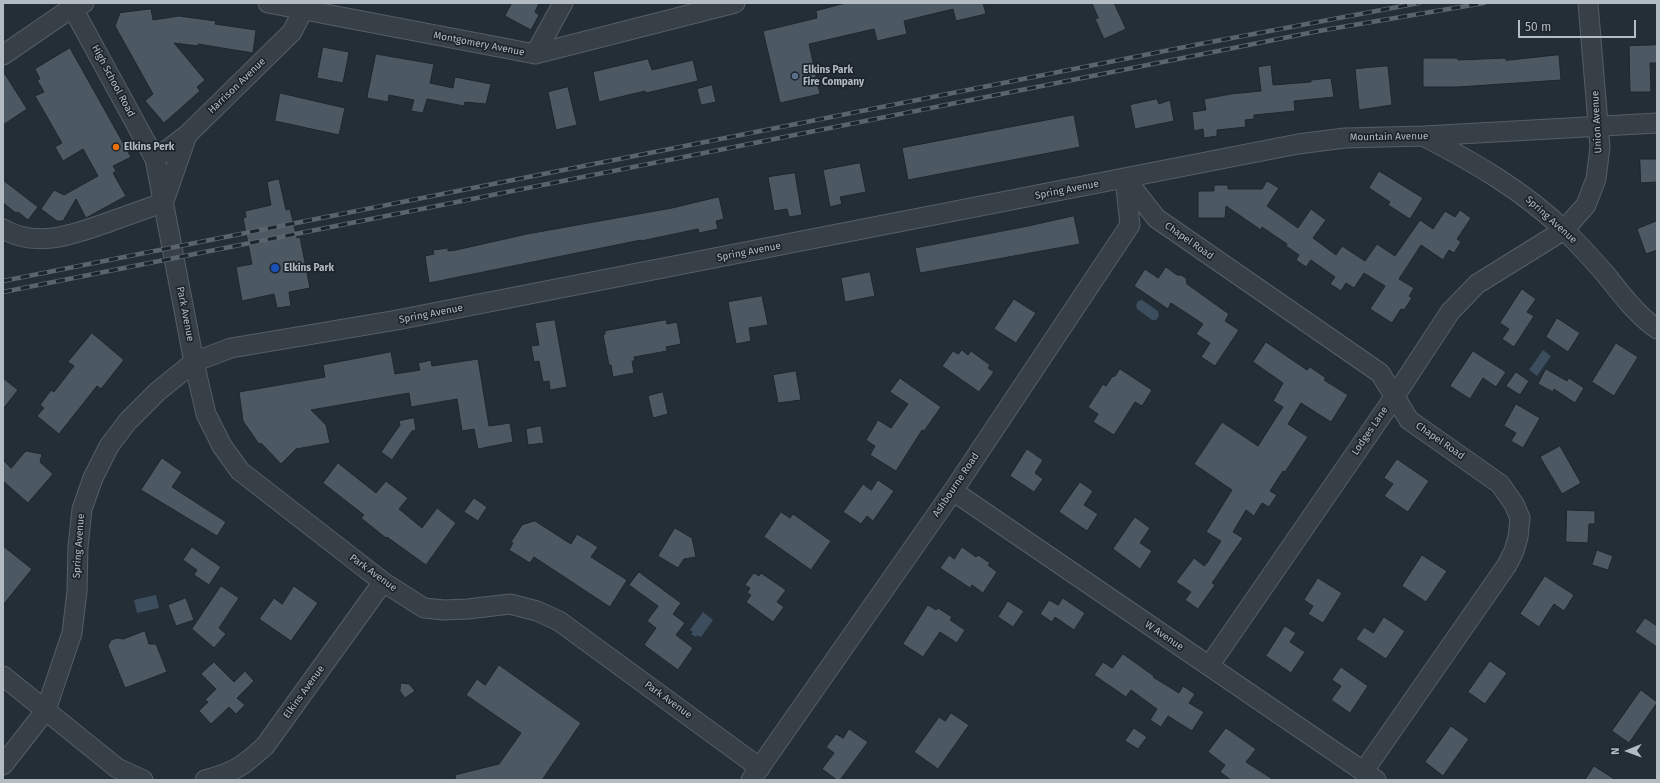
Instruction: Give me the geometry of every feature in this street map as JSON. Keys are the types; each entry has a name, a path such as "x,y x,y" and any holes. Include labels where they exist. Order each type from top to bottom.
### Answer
{"street":[{"name":"Montgomery Avenue","path":"268,3 306,6 535,54 735,3"},
{"path":"535,54 563,3"},
{"name":"Union Avenue","path":"1564,230 1586,205 1592,193 1599,161 1600,147 1588,3"},
{"path":"3,55 75,4"},
{"name":"High School Road","path":"75,4 155,159"},
{"name":"Harrison Avenue","path":"155,159 186,135 292,32 306,6"},
{"name":"Mountain Avenue","path":"1125,178 1298,144 1345,138 1424,136 1657,123"},
{"path":"3,229 32,239 54,239 75,234 164,202 186,135"},
{"name":"Spring Avenue","path":"1424,136 1478,165 1504,181 1538,206 1564,230 1600,268 1639,315 1657,329"},
{"name":"Park Avenue","path":"155,159 164,202 165,217 206,414 222,446 240,471 383,582 424,608 452,610 510,604 537,611 559,621 755,774"},
{"name":"Spring Avenue","path":"3,765 46,710 72,633 77,591 78,547 82,509 93,478 109,446 128,421 157,392 194,362 231,348 398,320 1125,178"},
{"name":"Chapel Road","path":"1125,178 1156,218 1380,373 1409,420 1500,484 1508,493 1520,518 1518,537 1514,551 1507,565 1369,776"},
{"name":"Ashbourne Road","path":"755,774 953,491 1130,225 1125,178"},
{"name":"Lodges Lane","path":"1209,666 1395,396 1450,312 1477,284 1564,230"},
{"name":"W Avenue","path":"953,491 1369,776"},
{"name":"Elkins Avenue","path":"205,780 225,775 243,766 265,746 383,582"},
{"path":"3,676 117,768 143,780"}],"water":[{"path":"1142,300 1158,311 1159,316 1156,320 1152,320 1137,309 1136,305 1138,301"},
{"path":"1543,350 1551,356 1537,376 1529,370"},
{"path":"156,595 159,608 137,613 134,600"},
{"path":"703,612 713,620 701,637 697,635 696,637 691,634 693,632 690,630"}],"building":[{"path":"512,3 539,3 535,12 539,15 531,30 505,16"},
{"path":"846,3 983,3 986,14 956,21 953,9 904,21 907,34 877,41 874,29 809,44 820,94 780,103 763,31 817,18 816,11"},
{"path":"1092,3 1114,3 1126,29 1104,39 1095,19 1098,18"},
{"path":"151,9 153,20 179,16 216,21 215,24 256,30 253,53 198,44 198,46 174,43 205,80 197,87 200,91 164,123 145,101 153,94 115,26 120,13"},
{"path":"1657,45 1657,63 1650,63 1651,92 1630,92 1629,46"},
{"path":"323,47 349,52 343,83 317,78"},
{"path":"70,48 131,157 113,166 116,171 113,173 126,196 86,218 76,199 63,221 57,221 41,209 54,190 64,195 98,176 83,149 63,161 55,147 62,143 35,96 44,92 37,80 40,79 35,69"},
{"path":"376,54 434,64 430,83 453,88 455,77 491,84 486,104 465,102 464,106 427,99 423,113 411,111 414,100 389,95 388,102 367,98"},
{"path":"1559,55 1561,80 1458,87 1423,87 1423,58 1458,58 1458,60 1506,58 1506,60"},
{"path":"648,59 652,70 693,60 698,81 646,93 645,91 599,102 593,72"},
{"path":"1271,65 1273,85 1311,82 1311,80 1331,78 1334,97 1294,101 1295,111 1254,115 1254,119 1245,120 1246,127 1217,130 1217,136 1204,138 1203,129 1194,131 1192,112 1206,110 1204,99 1261,91 1258,67"},
{"path":"1388,66 1392,105 1359,110 1355,69"},
{"path":"3,71 27,109 3,125"},
{"path":"712,85 716,102 701,105 697,89"},
{"path":"568,87 577,125 556,130 548,92"},
{"path":"280,93 345,108 339,135 275,121"},
{"path":"1157,99 1159,104 1170,100 1174,121 1135,129 1130,105"},
{"path":"1074,115 1080,147 908,180 902,148"},
{"path":"1640,159 1657,159 1657,182 1641,183"},
{"path":"860,163 866,192 840,197 842,204 830,207 823,170"},
{"path":"1379,171 1423,198 1410,219 1388,205 1390,202 1369,188"},
{"path":"795,173 802,215 789,217 787,209 774,211 768,177"},
{"path":"279,179 286,210 290,209 297,238 300,237 310,288 289,292 291,306 277,308 274,294 242,301 236,267 252,264 243,218 246,217 245,211 271,205 267,182"},
{"path":"3,180 38,207 28,220 3,203"},
{"path":"1267,181 1279,188 1267,206 1298,228 1311,209 1326,220 1313,238 1336,255 1342,246 1365,261 1377,244 1395,256 1420,220 1433,229 1445,211 1455,217 1460,210 1471,218 1457,239 1461,242 1454,253 1449,250 1443,260 1421,245 1399,279 1414,288 1409,296 1412,298 1404,310 1401,309 1392,323 1370,309 1385,286 1364,273 1354,288 1346,283 1341,291 1330,284 1335,277 1311,260 1306,267 1296,260 1299,255 1286,246 1287,244 1262,227 1261,230 1226,206 1225,218 1198,218 1198,191 1214,191 1214,185 1228,185 1228,189 1262,189"},
{"path":"719,197 724,219 716,221 718,229 699,233 698,229 429,283 425,256 434,254 433,250 448,248 448,251 456,250 527,234 672,208"},
{"path":"1074,216 1080,244 920,273 915,248"},
{"path":"1657,221 1657,250 1646,254 1637,229"},
{"path":"1166,267 1177,275 1181,275 1186,278 1187,284 1229,314 1225,321 1239,330 1215,366 1201,357 1210,343 1196,334 1203,324 1171,303 1168,309 1134,286 1145,269 1158,278"},
{"path":"870,272 875,296 845,302 841,278"},
{"path":"1522,289 1536,299 1527,312 1534,316 1514,347 1502,339 1509,329 1500,323"},
{"path":"762,296 768,325 749,328 751,341 736,344 728,302"},
{"path":"1014,299 1036,313 1016,343 994,329"},
{"path":"1557,318 1580,333 1568,352 1546,337"},
{"path":"555,320 567,387 550,390 549,381 543,382 539,361 534,362 531,346 539,345 535,323"},
{"path":"666,320 667,324 677,322 681,344 666,347 667,351 634,357 635,361 632,361 634,373 613,377 603,335 605,334 605,331"},
{"path":"92,333 124,360 101,389 97,386 59,434 37,416 44,408 40,405 51,390 54,392 74,366 68,362"},
{"path":"1266,342 1307,370 1310,367 1326,378 1324,380 1348,395 1331,422 1301,403 1288,424 1308,437 1285,472 1283,471 1270,491 1277,495 1269,507 1262,503 1254,516 1246,510 1233,532 1243,538 1212,583 1215,585 1198,609 1185,600 1191,592 1176,582 1194,558 1204,566 1221,541 1206,532 1232,490 1194,464 1222,422 1258,446 1283,407 1273,401 1283,383 1253,362"},
{"path":"1616,343 1638,357 1614,396 1592,382"},
{"path":"962,350 968,355 971,351 990,365 988,368 994,372 979,392 942,366 953,351 958,354"},
{"path":"1473,351 1506,372 1496,387 1483,378 1470,399 1450,386"},
{"path":"391,352 395,374 420,370 418,363 431,360 432,366 478,359 489,426 510,423 513,442 478,449 474,429 462,431 457,399 411,407 409,393 311,410 326,425 330,443 296,449 281,464 261,443 259,444 243,421 239,392 325,377 323,365"},
{"path":"1120,369 1152,390 1142,406 1135,402 1114,435 1093,422 1098,414 1088,407 1103,384 1106,386"},
{"path":"1546,369 1567,381 1569,378 1584,388 1575,403 1554,389 1553,392 1538,384"},
{"path":"796,371 801,400 778,403 773,375"},
{"path":"1516,372 1529,381 1520,395 1506,386"},
{"path":"3,378 18,390 3,409"},
{"path":"900,378 941,407 924,431 922,430 896,471 870,455 875,446 866,440 878,420 891,428 908,404 890,392"},
{"path":"663,392 668,414 653,418 648,396"},
{"path":"1516,404 1540,418 1523,448 1511,441 1516,433 1504,426"},
{"path":"414,418 416,430 412,431 392,460 381,452 400,425 399,421"},
{"path":"541,426 544,443 528,445 526,429"},
{"path":"1560,446 1581,483 1562,494 1540,457"},
{"path":"1027,449 1043,460 1035,473 1043,479 1034,492 1010,476"},
{"path":"26,451 42,454 40,462 53,474 28,503 3,481 3,460 11,468"},
{"path":"162,458 182,472 172,487 226,522 217,536 141,490"},
{"path":"1397,459 1429,481 1408,512 1384,496 1393,484 1384,478"},
{"path":"338,463 376,493 386,481 408,498 399,509 422,528 437,508 456,523 426,565 387,537 386,538 361,518 364,515 323,483"},
{"path":"878,480 894,491 873,521 867,516 861,524 843,512 863,484 871,490"},
{"path":"1080,482 1093,491 1084,505 1098,514 1087,531 1059,512"},
{"path":"474,498 487,507 478,521 464,512"},
{"path":"1567,510 1595,511 1595,524 1589,524 1588,543 1566,542"},
{"path":"781,512 790,518 793,514 831,541 811,570 764,537"},
{"path":"1135,517 1150,528 1140,543 1152,551 1140,569 1113,549"},
{"path":"535,521 571,544 577,534 598,547 591,557 627,580 610,607 534,557 530,563 509,550 513,543 511,542 522,525"},
{"path":"675,528 692,538 696,557 684,559 678,568 658,556"},
{"path":"3,546 32,569 3,605"},
{"path":"192,547 221,567 209,585 194,575 197,570 183,560"},
{"path":"962,547 976,557 978,555 990,563 988,565 997,572 983,593 972,585 970,588 940,568 949,555 954,559"},
{"path":"1597,550 1613,556 1608,570 1592,565"},
{"path":"1422,555 1447,571 1426,602 1402,586"},
{"path":"639,572 681,603 673,614 685,623 676,635 693,648 678,670 644,645 656,628 647,621 658,606 629,585"},
{"path":"754,573 759,576 761,573 786,590 777,602 784,607 773,622 746,602 751,595 747,593 750,588 745,585"},
{"path":"1545,576 1574,595 1564,611 1554,604 1539,627 1520,614"},
{"path":"1318,578 1342,593 1323,623 1308,614 1313,606 1304,600"},
{"path":"221,586 239,598 219,628 226,634 214,648 192,629"},
{"path":"294,586 318,603 291,641 259,619 274,598 282,604"},
{"path":"186,598 194,620 176,626 168,605"},
{"path":"1063,598 1085,613 1074,630 1055,617 1052,622 1040,614 1049,600 1058,605"},
{"path":"1008,601 1024,611 1013,627 998,617"},
{"path":"928,605 936,610 938,608 952,617 950,620 965,630 957,643 940,632 923,657 903,644"},
{"path":"1384,617 1405,631 1386,659 1356,639 1364,627 1373,633"},
{"path":"1645,618 1657,626 1657,647 1635,632"},
{"path":"1285,626 1296,633 1290,642 1305,652 1291,673 1266,656"},
{"path":"145,631 149,644 156,644 167,672 125,688 108,646 111,640 117,638 123,639"},
{"path":"1123,654 1154,676 1153,677 1179,693 1183,686 1195,694 1189,703 1204,712 1192,731 1168,716 1161,727 1150,720 1157,709 1131,690 1126,697 1094,675 1103,662 1112,668"},
{"path":"1490,661 1507,673 1485,704 1468,692"},
{"path":"214,662 234,682 245,671 254,681 237,698 245,705 236,714 229,707 211,724 199,711 208,702 205,700 216,689 201,674"},
{"path":"499,665 581,723 542,780 456,780 455,775 499,764 521,733 466,695 477,679 485,685"},
{"path":"1341,667 1368,686 1350,713 1331,700 1341,686 1332,680"},
{"path":"401,683 409,684 415,691 405,698 400,691"},
{"path":"1641,690 1657,703 1629,743 1612,731"},
{"path":"951,713 969,725 938,769 914,752 939,717 945,721"},
{"path":"1451,726 1469,739 1443,776 1425,762"},
{"path":"1134,728 1147,737 1138,749 1125,741"},
{"path":"1226,728 1256,749 1246,762 1274,780 1231,780 1220,772 1225,765 1208,752"},
{"path":"849,729 868,742 840,780 837,780 822,769 834,753 826,747 836,734 843,738"},
{"path":"1594,766 1616,780 1585,780"}],"railway":[{"path":"3,281 1200,44 1419,3"},
{"path":"3,292 1324,30 1484,3"}],"place":[{"name":"Elkins Park Fire Company","path":"795,76"},
{"name":"Elkins Perk","path":"116,147"},
{"name":"Elkins Park","path":"275,268"}]}
